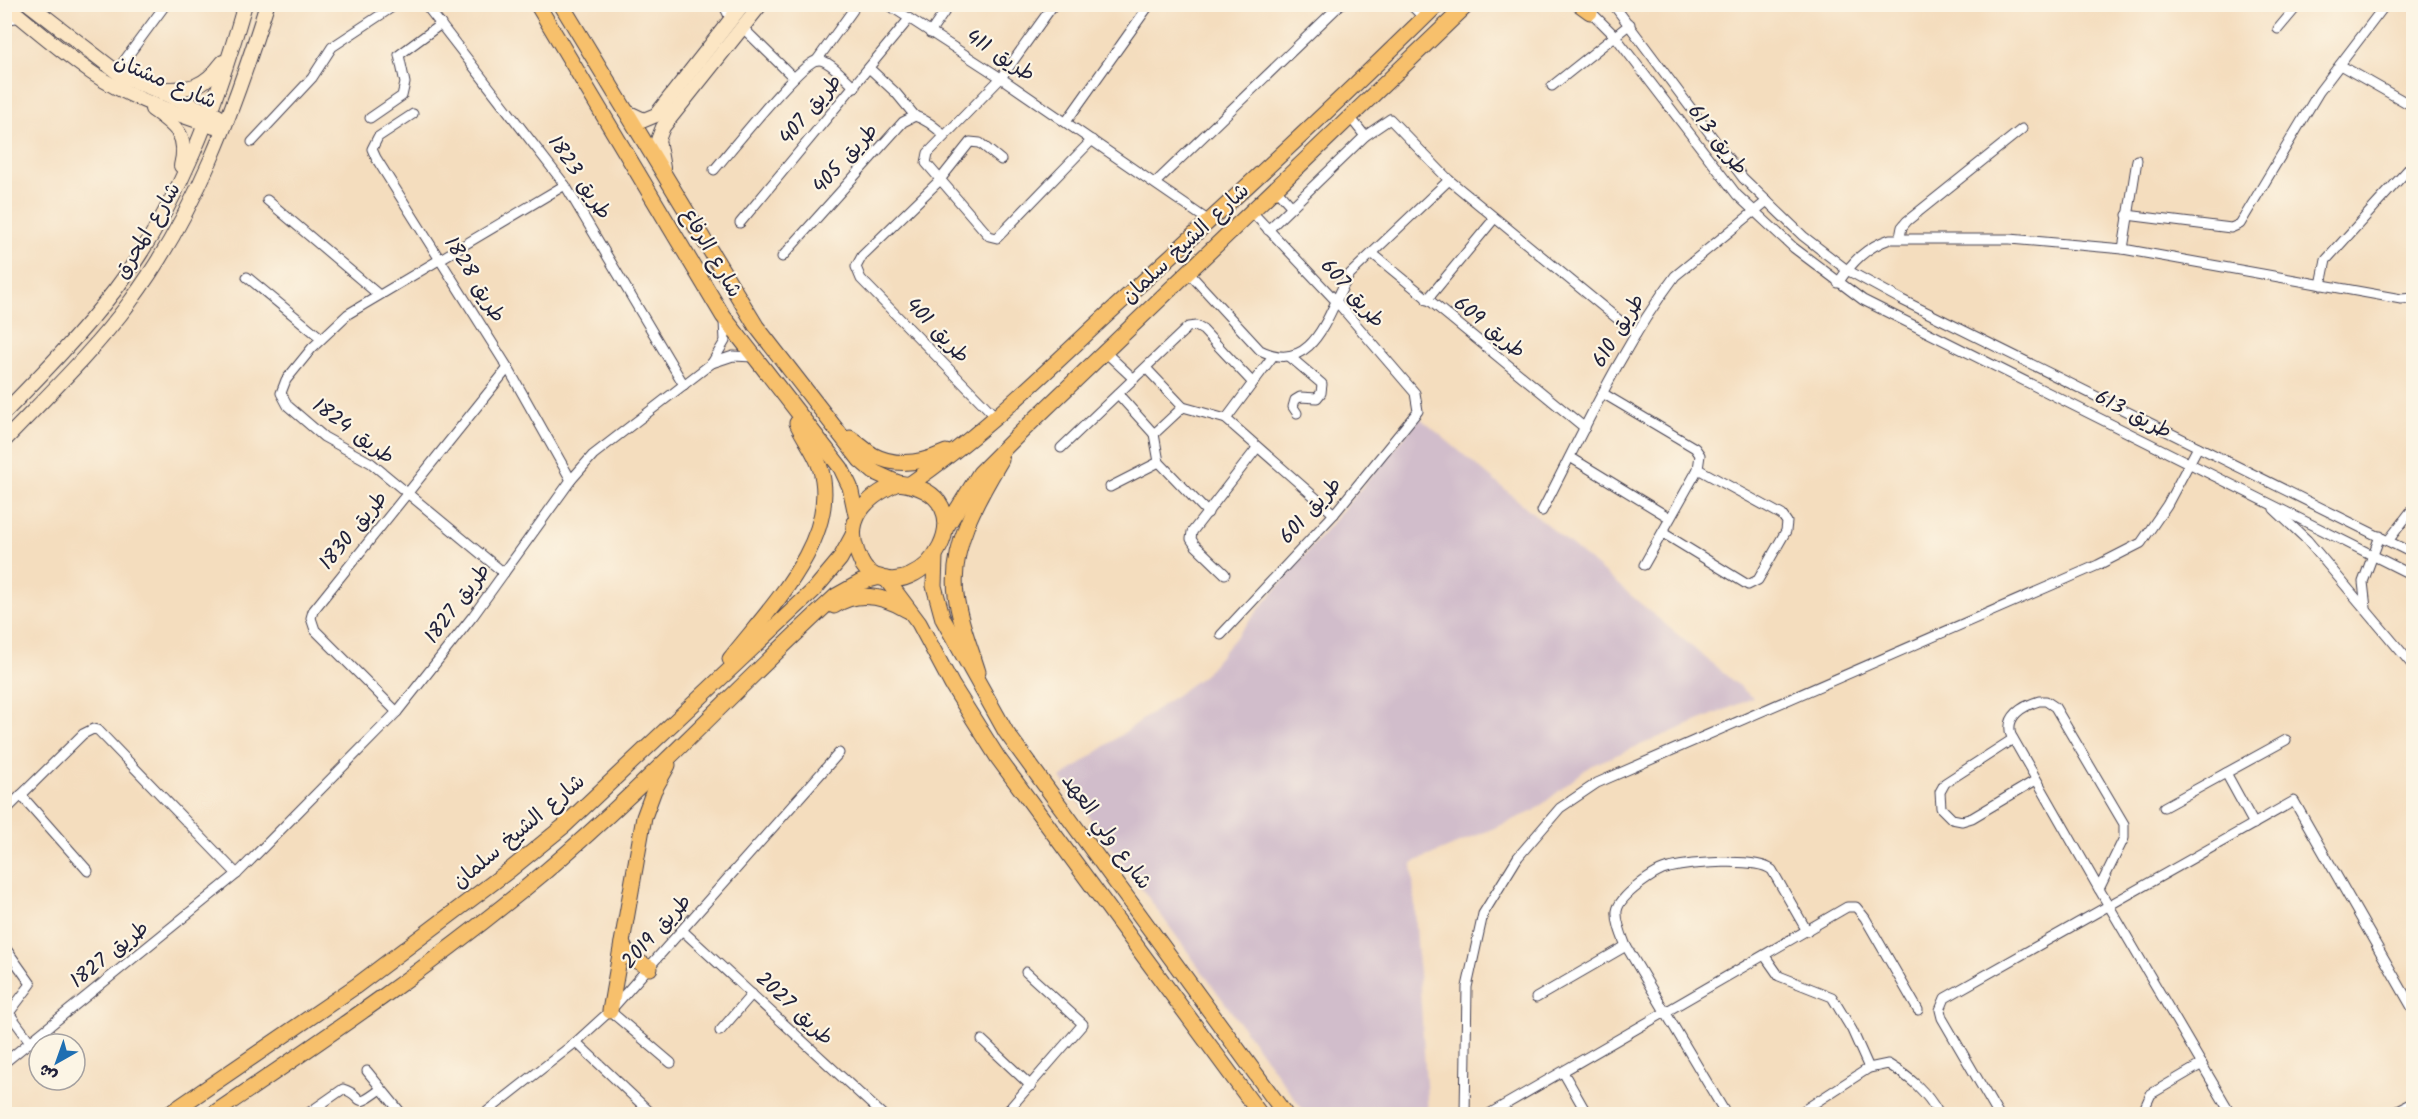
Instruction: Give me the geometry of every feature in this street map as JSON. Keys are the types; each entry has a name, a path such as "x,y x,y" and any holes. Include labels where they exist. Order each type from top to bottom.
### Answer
{"main road":[{"name":"شارع مشتان","path":"5,4 82,65 136,96 226,125"},
{"name":"شارع مشتان","path":"29,4 111,69 208,118"},
{"name":"شارع المحرق","path":"4,413 65,350 116,288 173,195 208,118 232,50 245,4"},
{"name":"شارع المحرق","path":"4,441 79,363 130,302 183,219 226,125 267,4"},
{"name":"شارع الرفاع","path":"537,4 723,316 841,468 850,487 856,515"},
{"name":"شارع الرفاع","path":"561,4 756,326 816,406 867,466 904,484"},
{"path":"665,177 658,140 663,127 736,24 743,4"},
{"path":"625,111 644,120 656,115 736,24 761,4"},
{"name":"شارع الشيخ سلمان","path":"904,484 968,442 996,417 1209,221 1438,4"},
{"name":"شارع الشيخ سلمان","path":"947,526 980,473 1103,350 1276,189 1468,4"},
{"path":"1455,17 1481,4"},
{"path":"148,89 183,89 204,84 232,50"},
{"path":"82,65 86,58 94,56"},
{"path":"136,96 174,125 183,139 184,154 173,195"},
{"path":"697,700 798,572 816,529 822,496 820,468 788,400"},
{"path":"843,435 871,454 898,463 930,459 968,442"},
{"path":"985,698 961,619 956,575 971,514 981,492 1015,438"},
{"path":"904,484 934,497 943,511 947,526 935,556 916,572 901,578 883,578 863,566 853,535 856,515 874,496 904,484"},
{"name":"شارع الشيخ سلمان","path":"169,1114 356,986 503,876 564,826 819,585 840,559 853,535"},
{"name":"شارع ولي العهد","path":"935,556 933,585 943,619 1006,732 1285,1114"},
{"name":"شارع الشيخ سلمان","path":"213,1114 369,1008 477,928 580,841 797,632 844,591 861,582 883,578"},
{"name":"شارع ولي العهد","path":"883,578 920,623 952,685 998,758 1260,1114"},
{"path":"797,632 839,603 856,597 874,596 892,601 907,610 920,623"},
{"path":"610,1011 644,817 657,784 677,750"},
{"path":"621,943 635,962 650,968"}],"street":[{"path":"111,69 121,65 166,4"},
{"path":"252,142 312,78 339,41 397,4"},
{"name":"طريق 1823","path":"425,4 565,185 684,385"},
{"path":"723,4 736,24 793,77"},
{"name":"طريق 411","path":"887,4 1001,78 1209,221"},
{"path":"930,33 950,4"},
{"path":"1054,4 1001,78 944,136 926,158 926,163 939,181 989,236 997,238 1092,140"},
{"path":"1066,122 1150,4"},
{"path":"1155,183 1341,4"},
{"path":"1410,4 1424,18"},
{"name":"طريق 613","path":"1613,4 1743,178 1803,236 1847,270 1902,300 2414,554"},
{"path":"2278,29 2298,4"},
{"path":"2127,215 2231,228 2240,224 2319,92 2386,4"},
{"name":"طريق 613","path":"1584,7 1615,36 1725,180 1794,248 1838,283 1863,300 2414,576"},
{"path":"714,170 793,77 818,60 853,10"},
{"path":"4,20 21,17"},
{"name":"طريق 407","path":"740,223 909,19"},
{"path":"370,118 402,96 405,83 398,60 399,55 441,24"},
{"path":"1552,86 1630,24"},
{"path":"818,60 825,62 855,87"},
{"path":"2340,66 2414,107"},
{"path":"869,68 896,93 915,116 936,127 944,136"},
{"name":"طريق 1828","path":"413,114 378,137 372,149 508,368 571,480"},
{"name":"طريق 405","path":"782,258 903,122 915,116"},
{"path":"1350,117 1365,136"},
{"path":"1268,230 1365,136 1390,119 1449,180 1636,334"},
{"path":"1899,237 1907,221 2022,129"},
{"path":"939,181 957,155 974,141 1001,160"},
{"path":"2123,249 2137,160"},
{"path":"2321,285 2326,260 2414,163"},
{"path":"1188,272 1260,350 1273,356 1297,354 1320,333 1331,317 1336,301 1350,274 1449,180"},
{"name":"طريق 401","path":"939,181 862,256 856,267 861,279 996,417"},
{"name":"طريق 1824","path":"406,494 357,454 336,446 324,437 283,400 281,393 286,380 321,338 348,314 565,185"},
{"path":"1276,189 1292,207"},
{"path":"267,200 379,295"},
{"name":"طريق 610","path":"1542,511 1636,334 1675,276 1767,201"},
{"name":"طريق 607","path":"1251,211 1336,301 1415,393 1419,405"},
{"path":"1427,300 1494,219"},
{"path":"1838,283 1858,256 1873,246 1899,237 2010,238 2123,249 2401,299 2414,298"},
{"name":"طريق 609","path":"1373,254 1585,428"},
{"path":"247,277 321,338"},
{"name":"طريق 1827","path":"712,363 726,340 723,316"},
{"path":"1061,448 1188,327 1196,326 1252,382"},
{"path":"1103,350 1134,379"},
{"name":"طريق 1827","path":"44,1032 237,874 397,712 504,573 571,480 593,455 712,363 733,356 754,357"},
{"path":"1226,419 1273,356"},
{"path":"1289,356 1322,384 1321,393 1317,399 1300,397 1295,400 1293,407 1297,413"},
{"name":"طريق 1830","path":"397,712 315,630 311,618 314,611 406,494 508,368"},
{"path":"1146,368 1183,407 1226,419 1334,514"},
{"path":"1118,394 1154,434 1159,462 1208,513"},
{"path":"1604,394 1695,448 1700,455 1698,469 1644,565"},
{"name":"طريق 601","path":"1221,635 1334,514 1418,411 1419,405"},
{"path":"1154,434 1183,407"},
{"path":"1465,1114 1467,987 1483,914 1518,857 1560,808 1597,783 2098,565 2141,543 2167,505 2198,447"},
{"path":"1226,574 1191,539 1192,532 1257,448"},
{"path":"1570,457 1670,518"},
{"path":"1110,487 1159,462"},
{"path":"1663,533 1748,585 1758,580 1786,531 1787,522 1782,515 1698,469"},
{"path":"406,494 504,573"},
{"path":"2266,502 2307,540 2414,667"},
{"path":"2366,610 2363,582 2371,555 2414,507"},
{"path":"2099,889 2124,838 2122,820 2052,704 2039,701 2019,710 2010,724 2013,739 2099,889 2231,1114"},
{"path":"4,812 82,734 93,729 98,730 237,874"},
{"path":"2013,739 1946,783 1940,792 1941,808 1952,819 1967,820 2036,780"},
{"path":"2164,807 2286,740"},
{"name":"طريق 2019","path":"484,1114 576,1042 610,1011 839,753"},
{"path":"2226,773 2254,824"},
{"path":"21,795 88,871"},
{"path":"1998,1114 1942,1018 1942,1002 1951,993 2294,801 2414,1011"},
{"path":"1726,1114 1626,946 1617,910 1622,900 1648,879 1667,868 1766,864 1772,870 1807,931"},
{"path":"1490,1114 1847,907 1856,907 1918,1010"},
{"name":"طريق 2027","path":"683,931 880,1114"},
{"path":"4,946 31,984 9,1014 27,1038"},
{"path":"1536,998 1626,946"},
{"path":"1765,956 1779,976 1832,997 1852,1030 1869,1068"},
{"path":"1005,1114 1083,1022 1026,972"},
{"path":"720,1031 752,994"},
{"path":"610,1011 671,1063"},
{"path":"982,1040 1031,1086"},
{"path":"576,1042 652,1114"},
{"name":"طريق 1827","path":"4,1063 27,1046"},
{"path":"1798,1114 1869,1068 1888,1064 1911,1078 1928,1096 1939,1114"},
{"path":"2142,1114 2151,1094 2202,1064"},
{"path":"367,1071 402,1114"},
{"path":"1563,1072 1587,1114"},
{"path":"307,1114 343,1089 358,1102 363,1102 381,1089"},
{"path":"2390,1114 2414,1102"}],"shaded area":[{"path":"1420,418 1753,698 1590,766 1534,811 1412,863 1428,1114 1306,1114 1061,778 1204,675"}]}
